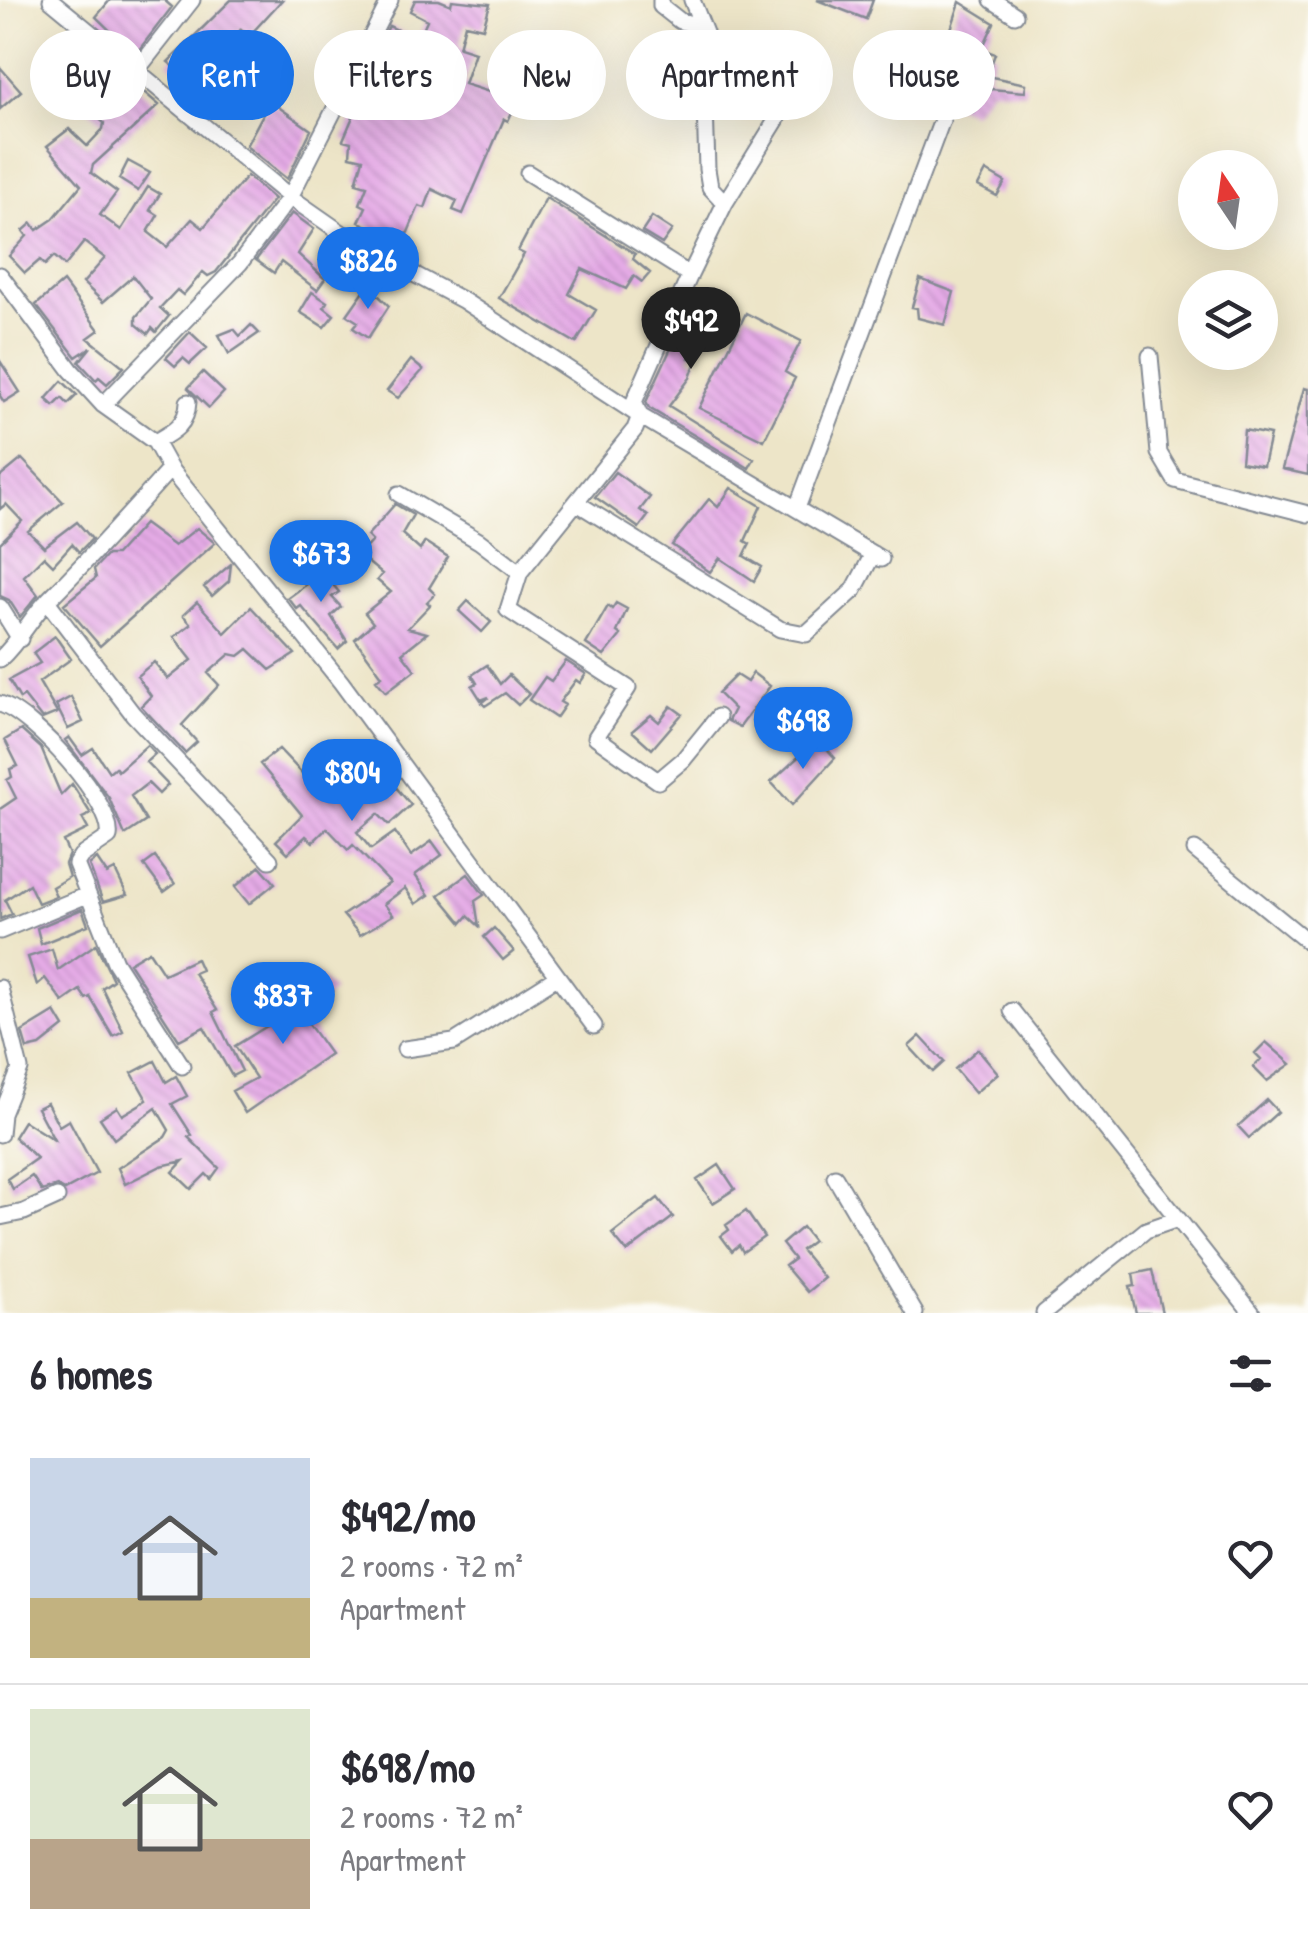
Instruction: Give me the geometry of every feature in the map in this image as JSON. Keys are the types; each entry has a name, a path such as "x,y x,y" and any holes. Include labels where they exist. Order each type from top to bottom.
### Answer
{"street":[{"path":"50,0 87,30"},
{"path":"147,57 192,0"},
{"path":"103,406 240,263 290,196 390,0"},
{"path":"661,0 661,6 680,21 702,28"},
{"path":"640,416 634,402 690,275 776,119 781,85 746,75 715,58 692,0"},
{"path":"992,0 1014,15"},
{"path":"702,28 707,169 710,187 726,204"},
{"path":"147,78 290,196 356,243 464,301 640,416 877,557 854,590 806,634 780,628 577,503"},
{"path":"797,508 942,120"},
{"path":"528,173 690,275"},
{"path":"0,275 103,406 154,442 170,469 341,682 594,1026"},
{"path":"1150,356 1158,453 1175,480 1308,514"},
{"path":"154,442 175,431 187,417 188,402"},
{"path":"640,416 577,503 520,572 508,610 628,688 596,737 658,782 684,760 718,717"},
{"path":"0,659 20,640 47,601 78,574 170,469"},
{"path":"399,494 479,541 520,572"},
{"path":"47,601 156,742 270,860"},
{"path":"0,606 20,640"},
{"path":"0,704 26,716 108,816 109,838 77,860 87,895 115,962 182,1066"},
{"path":"1195,850 1308,942"},
{"path":"0,931 87,895"},
{"path":"404,1049 454,1042 558,977"},
{"path":"0,988 20,1068 2,1114 0,1134"},
{"path":"1012,1011 1178,1219 1204,1246 1252,1313"},
{"path":"835,1177 914,1313"},
{"path":"0,1217 57,1198"},
{"path":"1044,1313 1146,1230 1178,1219"}],"building":[{"path":"110,0 164,0 172,7 147,39 147,30 109,30 96,17"},
{"path":"231,0 282,0 254,30 201,30"},
{"path":"415,0 439,0 451,5 452,0 490,4 483,28 465,24 463,30 422,30 427,20 410,11"},
{"path":"817,0 873,0 866,19"},
{"path":"960,2 994,23 991,30 951,30"},
{"path":"467,50 475,52 467,75"},
{"path":"0,67 21,91 0,109"},
{"path":"995,78 1026,84 1025,92 995,89"},
{"path":"467,85 487,91 487,120 504,120 463,214 453,210 457,201 432,189 425,208 419,206 404,242 399,240 394,251 368,237 372,228 359,222 366,207 360,204 367,186 356,183 363,159 350,156 351,142 343,140 352,120 467,120"},
{"path":"147,95 159,105 147,116"},
{"path":"294,118 311,130 287,179 246,146 260,120"},
{"path":"101,120 142,120 93,165 91,173 117,192 100,215 121,230 148,187 160,194 150,210 158,215 148,232 167,247 192,219 203,228 247,176 274,199 216,272 208,276 203,272 183,295 177,290 160,308 169,316 156,332 152,328 148,334 136,324 136,317 151,299 133,276 103,302 83,283 105,258 84,242 65,266 54,256 45,265 40,260 25,273 9,256 27,236 23,231 32,223 37,230 53,219 81,185 47,146 69,129 87,146 104,123"},
{"path":"128,161 150,173 138,191 119,179"},
{"path":"986,171 1005,182 997,196 978,186"},
{"path":"546,198 635,254 633,259 650,273 642,282 634,276 626,289 582,269 569,294 596,310 576,343 499,298 524,254 518,251"},
{"path":"292,213 314,229 298,254 325,279 317,290 281,262 274,273 256,260"},
{"path":"652,217 672,230 662,244 642,232"},
{"path":"920,279 954,292 945,325 918,318 917,308 912,307"},
{"path":"63,282 99,330 88,338 124,367 107,384 99,377 96,380 79,362 91,347 76,357 36,305"},
{"path":"368,285 389,306 368,338 353,328 358,322 347,315"},
{"path":"312,292 327,302 324,307 334,315 324,327 300,312"},
{"path":"697,292 730,305 716,329 711,326 704,340 700,337 689,358 696,361 690,378 669,406 754,459 749,468 649,408 646,402"},
{"path":"746,313 801,341 785,372 795,378 764,440 699,408"},
{"path":"251,325 259,333 229,354 219,335 234,329 240,336"},
{"path":"190,332 207,348 190,364 183,358 175,366 166,358"},
{"path":"411,360 423,370 398,398 387,391"},
{"path":"0,361 20,392 4,402 0,396"},
{"path":"203,372 224,392 209,408 188,388"},
{"path":"62,381 77,395 68,404 62,398 54,406 46,399"},
{"path":"1304,388 1308,389 1308,475 1282,469"},
{"path":"1244,430 1270,435 1263,466 1241,462"},
{"path":"22,459 63,502 28,531 44,547 77,522 92,539 79,552 72,544 53,565 44,556 24,576 38,595 20,617 9,600 0,596 0,543 22,521 6,504 0,509 0,477"},
{"path":"615,472 650,497 640,510 648,516 639,528 595,497"},
{"path":"731,488 761,506 745,541 750,544 744,556 762,567 754,581 720,558 710,572 672,545 709,499 718,507"},
{"path":"395,504 413,515 402,534 420,550 425,542 448,557 429,588 435,594 427,602 430,605 408,628 427,633 402,653 415,670 386,692 376,680 382,676 355,639 373,623 365,613 391,592 377,580 382,574 359,555 372,541 367,536"},
{"path":"144,524 174,546 197,528 215,543 100,646 64,604 96,578 94,569 107,555 116,555"},
{"path":"231,564 229,581 212,596 204,587"},
{"path":"329,568 339,592 332,597 341,607 331,616 347,641 338,649 301,606 297,609 288,598"},
{"path":"468,601 491,622 482,632 459,611"},
{"path":"197,602 225,633 251,607 295,654 270,670 248,649 239,656 230,654 208,673 219,685 182,725 197,742 185,753 141,706 151,696 137,676 154,662 168,679 192,660 174,637 191,624 183,615"},
{"path":"616,603 627,609 617,632 621,635 604,656 586,644 608,606 612,609"},
{"path":"55,636 71,659 39,682 57,713 42,719 24,696 20,699 9,680 40,663 33,653"},
{"path":"566,661 586,674 580,683 576,680 560,702 565,705 556,718 529,700 545,677 551,681"},
{"path":"487,665 500,684 509,675 529,694 518,705 505,693 485,706 482,703 489,697 481,700 472,686 477,683 472,675"},
{"path":"753,673 770,686 740,727 728,721 734,709 718,693 736,675 747,682"},
{"path":"71,697 83,722 68,729 56,705"},
{"path":"671,706 682,714 652,749 632,731 651,715 659,722"},
{"path":"21,730 41,748 61,795 72,784 91,814 82,818 88,829 63,841 69,854 65,864 69,877 52,887 56,896 38,903 29,884 5,900 12,914 0,919 0,809 16,798 7,780 12,777 10,769 18,766 5,740"},
{"path":"69,737 82,755 93,748 109,772 115,767 118,771 147,745 155,754 146,762 168,785 159,794 148,783 131,796 146,821 125,835 109,798 65,740"},
{"path":"818,739 835,758 792,805 771,782"},
{"path":"358,745 371,758 362,766 381,786 388,778 411,805 389,825 378,814 357,832 371,849 395,832 411,856 432,841 442,855 415,875 429,895 416,904 405,888 384,904 393,915 360,935 343,915 390,883 353,845 348,850 327,828 313,842 306,836 288,853 276,841 302,815 260,764 279,749 302,773 324,756 332,766"},
{"path":"155,857 175,884 164,892 144,865"},
{"path":"97,859 107,874 115,870 127,895 103,902 89,865"},
{"path":"260,866 275,883 249,904 235,887"},
{"path":"468,874 484,895 475,901 479,926 468,916 462,923 439,895"},
{"path":"82,909 88,925 41,944 37,928"},
{"path":"494,928 514,951 503,960 484,937"},
{"path":"96,944 113,980 102,988 123,1031 113,1036 90,997 86,999 80,990 63,1002 45,978 37,985 28,957 52,949 58,970"},
{"path":"149,951 164,974 196,959 201,970 194,973 217,1010 213,1012 242,1071 232,1076 204,1027 179,1040 129,963"},
{"path":"316,974 333,991 305,1019 330,1054 245,1113 232,1091 256,1078 235,1046 277,1020 274,1016"},
{"path":"55,1012 64,1027 40,1046 27,1049 22,1032"},
{"path":"920,1036 944,1062 933,1072 909,1046"},
{"path":"1266,1042 1291,1064 1267,1081 1253,1067 1261,1059 1255,1053"},
{"path":"978,1049 998,1073 975,1093 955,1069"},
{"path":"155,1061 166,1082 176,1076 187,1096 172,1104 192,1135 188,1137 219,1168 211,1179 206,1174 191,1189 173,1172 183,1161 161,1166 125,1184 118,1168 165,1137 169,1130 156,1108 114,1139 100,1118 117,1107 122,1115 147,1100 132,1073"},
{"path":"1267,1100 1278,1112 1249,1138 1238,1126"},
{"path":"47,1103 59,1126 69,1120 97,1173 65,1190 57,1186 42,1191 32,1176 13,1189 7,1179 37,1158 14,1137 24,1121 54,1140 37,1108"},
{"path":"719,1165 735,1189 713,1203 697,1180"},
{"path":"658,1198 673,1217 627,1252 612,1234"},
{"path":"746,1211 764,1237 743,1252 739,1245 732,1251 721,1236 729,1230 726,1225"},
{"path":"802,1227 813,1241 801,1250 824,1278 807,1292 785,1266 794,1259 782,1244"},
{"path":"1152,1270 1162,1313 1136,1313 1130,1287 1135,1286 1133,1274"}]}
